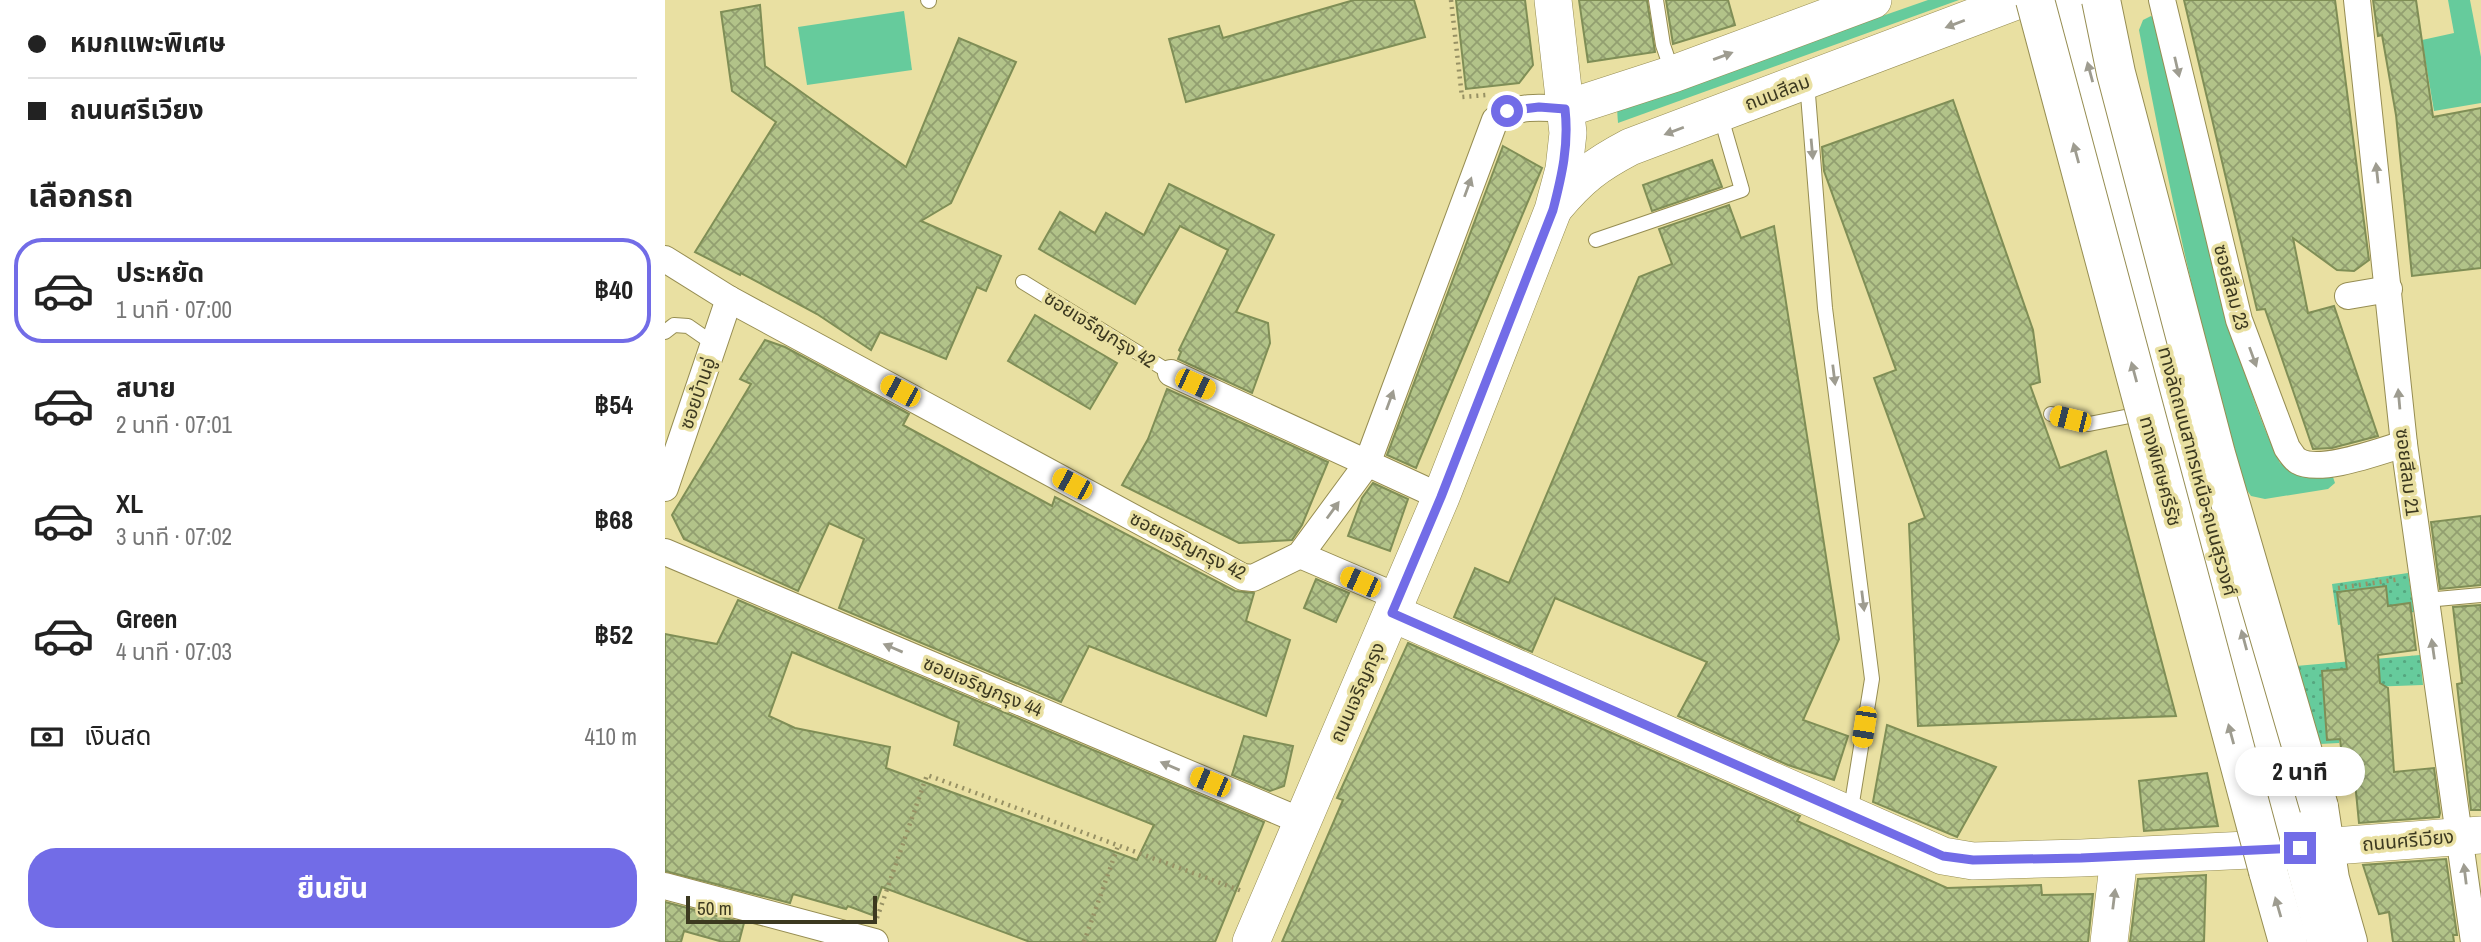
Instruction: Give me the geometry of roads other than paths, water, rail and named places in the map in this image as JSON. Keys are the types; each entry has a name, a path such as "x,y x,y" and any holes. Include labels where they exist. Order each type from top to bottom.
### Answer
{"highway":[{"name":"ทางพิเศษศรีรัช","path":"2035,0 2288,942"},
{"path":"2101,0 2116,73 2216,454 2319,807 2330,879 2348,942"}],"street":[{"name":"ถนนเจริญกรุง","path":"1251,942 1441,497 1553,210 1581,157 1565,109 1553,0"},
{"path":"1565,109 1673,74 1873,0"},
{"name":"ถนนสีลม","path":"1581,157 1630,148 2019,0"},
{"name":"ทางลัดถนนสาทรเหนือ-ถนนสุรวงศ์","path":"2070,0 2214,421 2317,847 2326,942"},
{"name":"ทางลัดถนนสาทรเหนือ-ถนนสุรวงศ์","path":"2117,0 2124,66 2155,251 2167,409 2317,847 2361,942"},
{"name":"ซอยสีลม 23","path":"2162,0 2206,148 2248,318 2287,448 2298,461 2313,465 2331,464 2404,444"},
{"name":"ซอยสีลม 21","path":"2357,0 2362,122 2389,289 2404,444 2424,588 2470,835 2474,942"},
{"name":"ซอยเจริญกรุง 42","path":"665,259 729,299 1243,577 1253,578 1300,555 1367,464 1489,129 1507,111 1539,107 1565,109"},
{"path":"2349,296 2389,289"},
{"name":"ซอยบ้านอู่","path":"665,488 729,299"},
{"name":"ซอยเจรืญกรุง 42","path":"1171,373 1441,497"},
{"name":"ซอยเจริญกรุง 44","path":"665,552 1301,821"},
{"path":"1300,555 1395,605"},
{"name":"ถนนศรีเวียง","path":"1395,605 1850,815 1953,858 1973,860 2119,857 2317,847 2470,835"},
{"path":"2109,942 2119,857"},
{"path":"665,886 872,941"}],"lane":[{"path":"1656,0 1663,45 1673,74"},
{"path":"1807,80 1825,308 1872,679 1850,815"},
{"path":"1596,240 1742,190 1720,113"},
{"name":"ซอยเจรืญกรุง 42","path":"1023,282 1171,373"},
{"path":"665,332 674,325 688,326 714,344"},
{"path":"2050,414 2089,424 2167,409"},
{"path":"2424,588 2481,595"}]}
